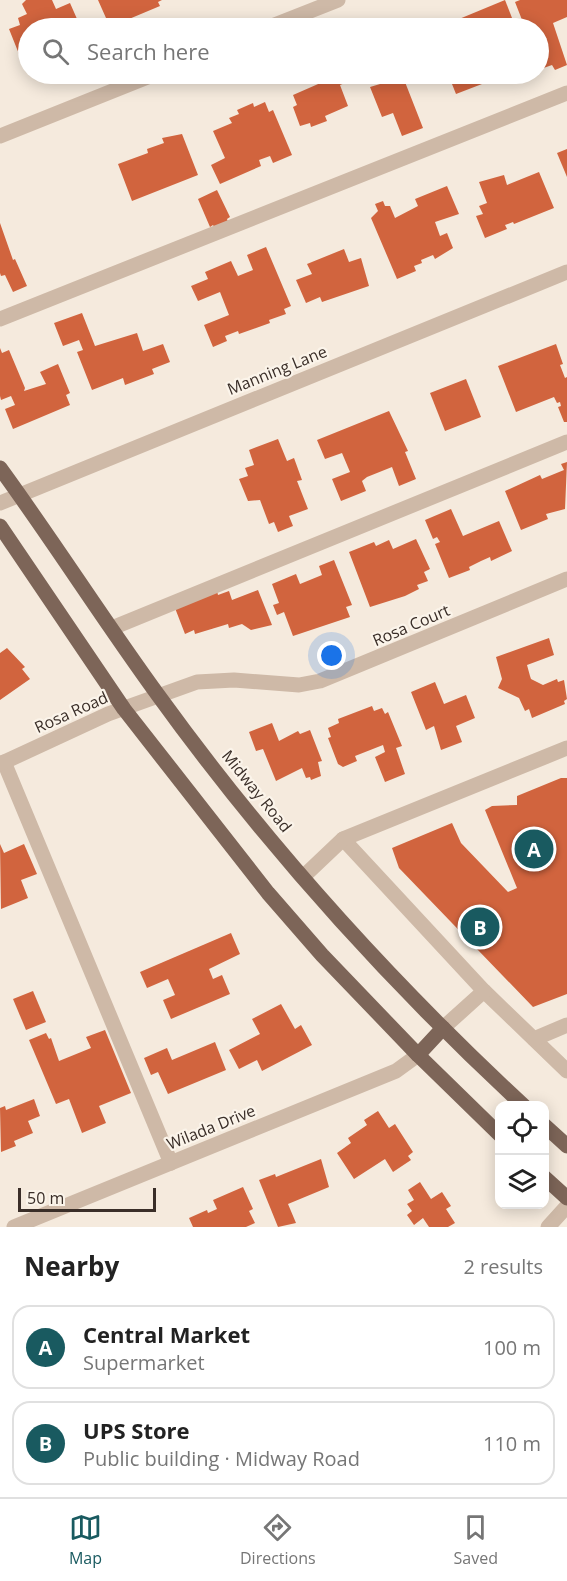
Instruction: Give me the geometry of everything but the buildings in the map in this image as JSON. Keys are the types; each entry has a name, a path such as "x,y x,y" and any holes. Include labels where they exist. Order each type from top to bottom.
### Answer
{"main road":[{"name":"Midway Road","path":"0,468 159,696 230,789 303,876 443,1028 519,1101"},
{"path":"0,526 124,709 268,893 322,955 418,1055 495,1130"},
{"path":"418,1055 443,1028"},
{"path":"549,1130 567,1146"},
{"path":"549,1182 567,1198"}],"street":[{"path":"292,18 338,0"},
{"path":"0,136 130,84"},
{"path":"0,320 567,93"},
{"name":"Manning Lane","path":"0,503 567,272"},
{"path":"112,628 567,442"},
{"name":"Rosa Court","path":"159,696 196,682 215,679 299,684 320,681 567,579"},
{"name":"Rosa Road","path":"2,763 159,696"},
{"path":"303,876 343,839 567,748"},
{"path":"2,763 171,1163"},
{"path":"343,839 484,991 567,1071"},
{"path":"443,1028 484,991"},
{"path":"534,1039 567,1025"},
{"name":"Wilada Drive","path":"14,1227 396,1071 418,1055"},
{"path":"548,1227 567,1206"}],"place":[{"name":"Central Market","path":"534,849"},
{"name":"UPS Store","path":"480,927"}]}
